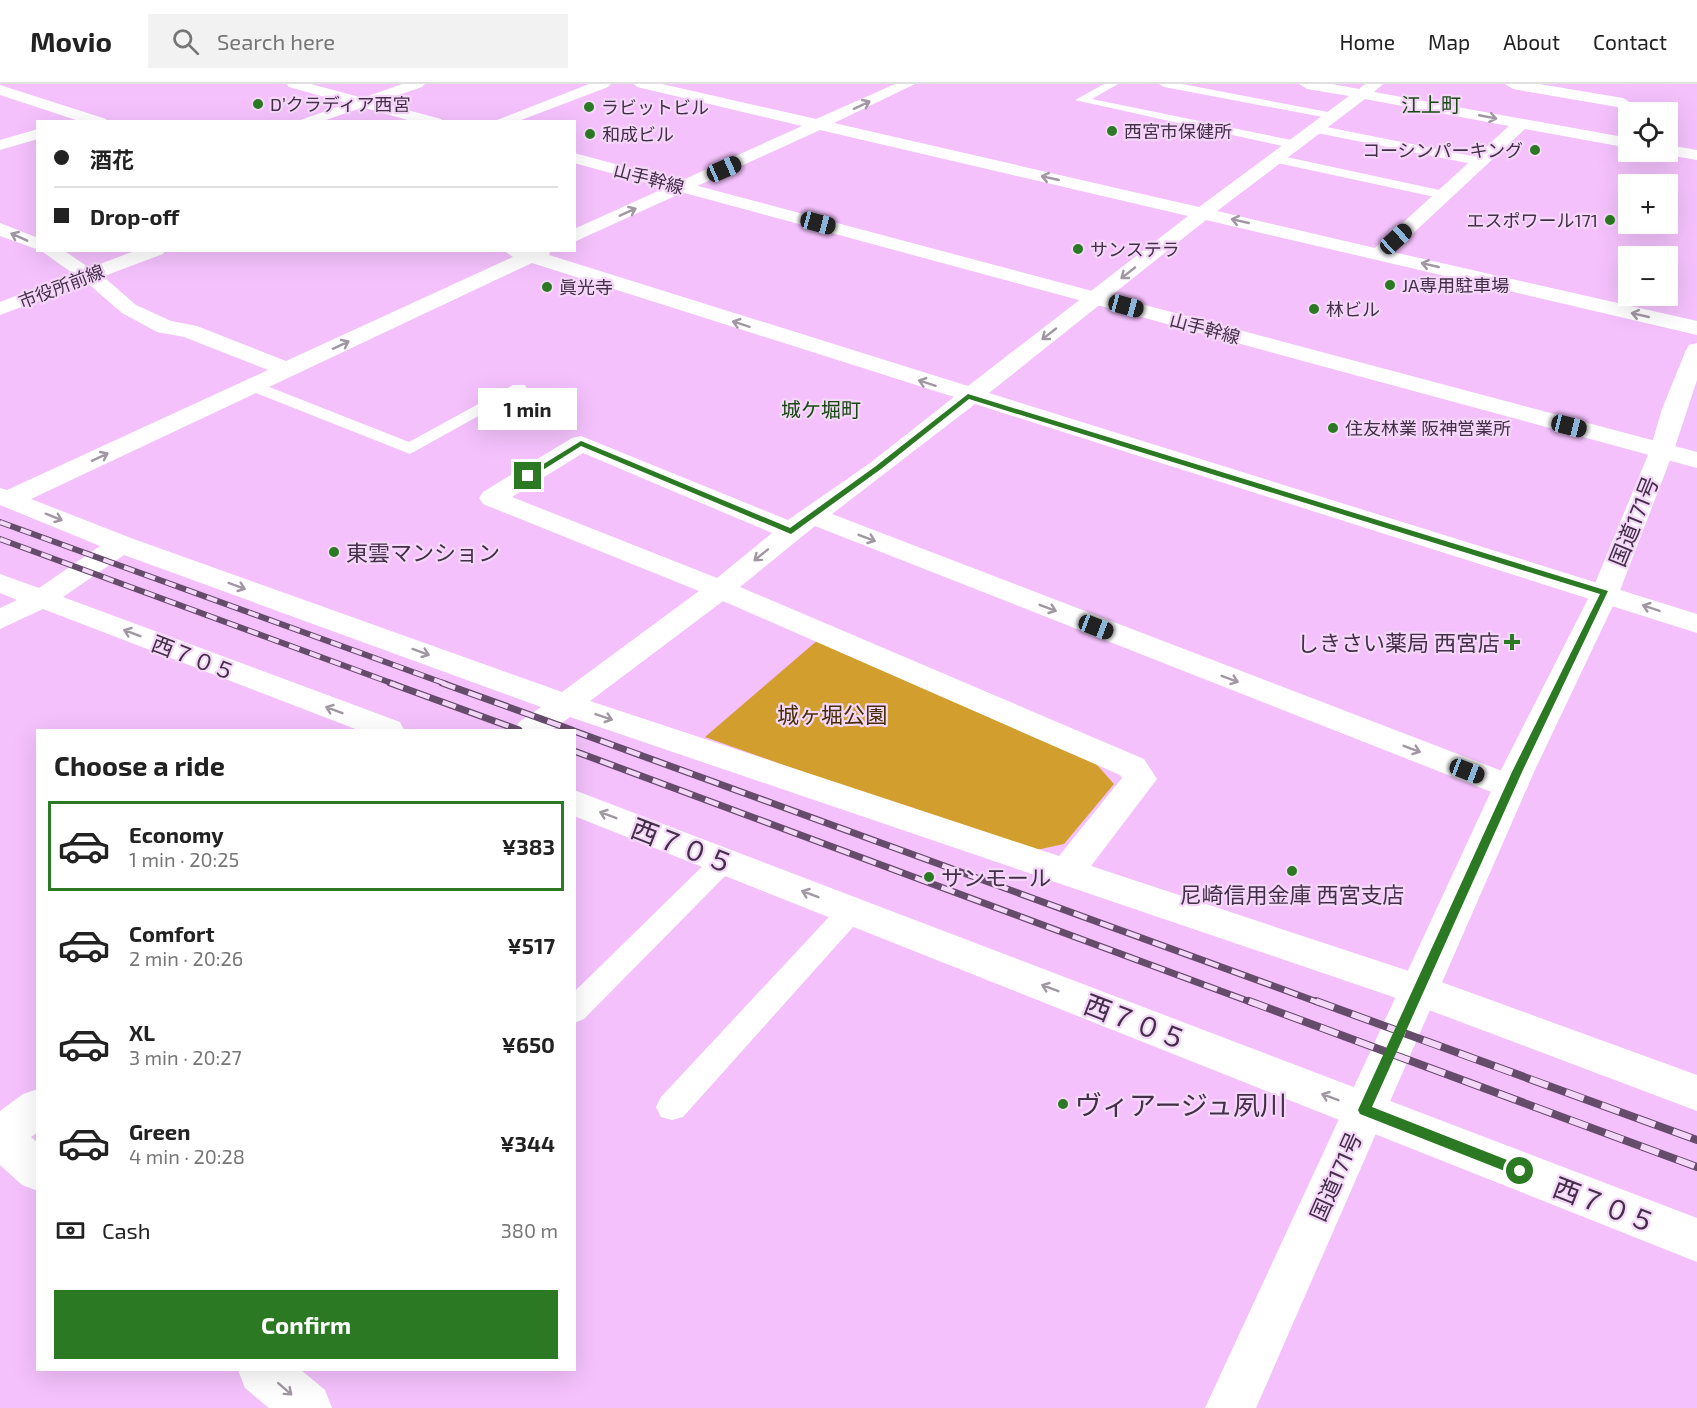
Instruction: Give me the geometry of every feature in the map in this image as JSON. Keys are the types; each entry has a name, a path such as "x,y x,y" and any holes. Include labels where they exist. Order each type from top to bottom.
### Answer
{"main road":[{"path":"294,84 428,120"},
{"path":"309,120 417,84"},
{"path":"505,120 603,84"},
{"path":"642,84 1697,328"},
{"path":"576,235 907,84"},
{"path":"1307,84 1368,89 1521,124 1618,141"},
{"path":"1513,84 1618,102"},
{"path":"532,729 879,468 1203,213 1368,89"},
{"path":"0,90 88,120"},
{"path":"1624,102 1636,90"},
{"path":"1590,136 1618,108"},
{"path":"1380,253 1521,124"},
{"path":"0,146 36,135"},
{"path":"1678,152 1697,155"},
{"name":"山手幹線","path":"576,159 1697,460"},
{"path":"0,229 36,244"},
{"path":"52,252 129,309 165,327 189,331 288,370"},
{"name":"市役所前線","path":"0,309 151,252"},
{"path":"4,497 254,386 528,252 968,396 1605,593 1697,624"},
{"name":"国道171号","path":"1230,1408 1511,788 1605,593 1662,450 1674,409 1697,350"},
{"path":"1066,872 1140,779 1132,767 720,589 492,498 581,443 1511,788"},
{"path":"4,497 121,544 565,704 1419,990 1697,1093"},
{"path":"0,620 41,598 121,544"},
{"name":"西７０５","path":"0,582 385,729"},
{"name":"西７０５","path":"576,803 1697,1240"},
{"path":"36,1109 0,1137 36,1170"},
{"path":"264,1371 307,1408"}],"lane":[{"path":"1113,84 1081,100 1296,145"},
{"path":"1164,84 1333,116"},
{"path":"1316,129 1482,162"},
{"path":"1277,159 1443,195"},
{"path":"254,386 410,449 519,389"},
{"path":"576,1009 724,861"},
{"path":"672,1107 852,910"}],"green space":[{"name":"城ヶ堀公園","path":"819,639 1090,757 1114,784 1064,844 1027,852 705,737"}],"railway":[{"path":"0,522 446,684"},
{"path":"0,539 394,684"},
{"path":"390,683 516,729"},
{"path":"442,683 569,729"},
{"path":"576,732 1320,1003"},
{"path":"576,752 1253,1003"},
{"path":"1249,1001 1697,1167"},
{"path":"1316,1001 1697,1140"}],"place":[{"name":"D’クラディア西宮","path":"258,104"},
{"name":"ラビットビル","path":"589,107"},
{"name":"西宮市保健所","path":"1112,131"},
{"name":"和成ビル","path":"590,134"},
{"name":"コーシンパーキング","path":"1535,150"},
{"name":"エスポワール171","path":"1610,220"},
{"name":"サンステラ","path":"1078,249"},
{"name":"JA専用駐車場","path":"1390,285"},
{"name":"眞光寺","path":"547,287"},
{"name":"林ビル","path":"1314,309"},
{"name":"住友林業 阪神営業所","path":"1333,428"},
{"name":"東雲マンション","path":"334,552"},
{"name":"しきさい薬局 西宮店","path":"1512,642"},
{"name":"尼崎信用金庫 西宮支店","path":"1292,871"},
{"name":"サンモール","path":"929,877"},
{"name":"ヴィアージュ夙川","path":"1063,1104"}],"district":[{"name":"江上町","path":"1431,104"},
{"name":"城ケ堀町","path":"821,409"}],"route":[{"path":"528,476 581,443 791,531 879,468 968,396 1605,593 1517,772 1364,1110 1520,1171"}]}
